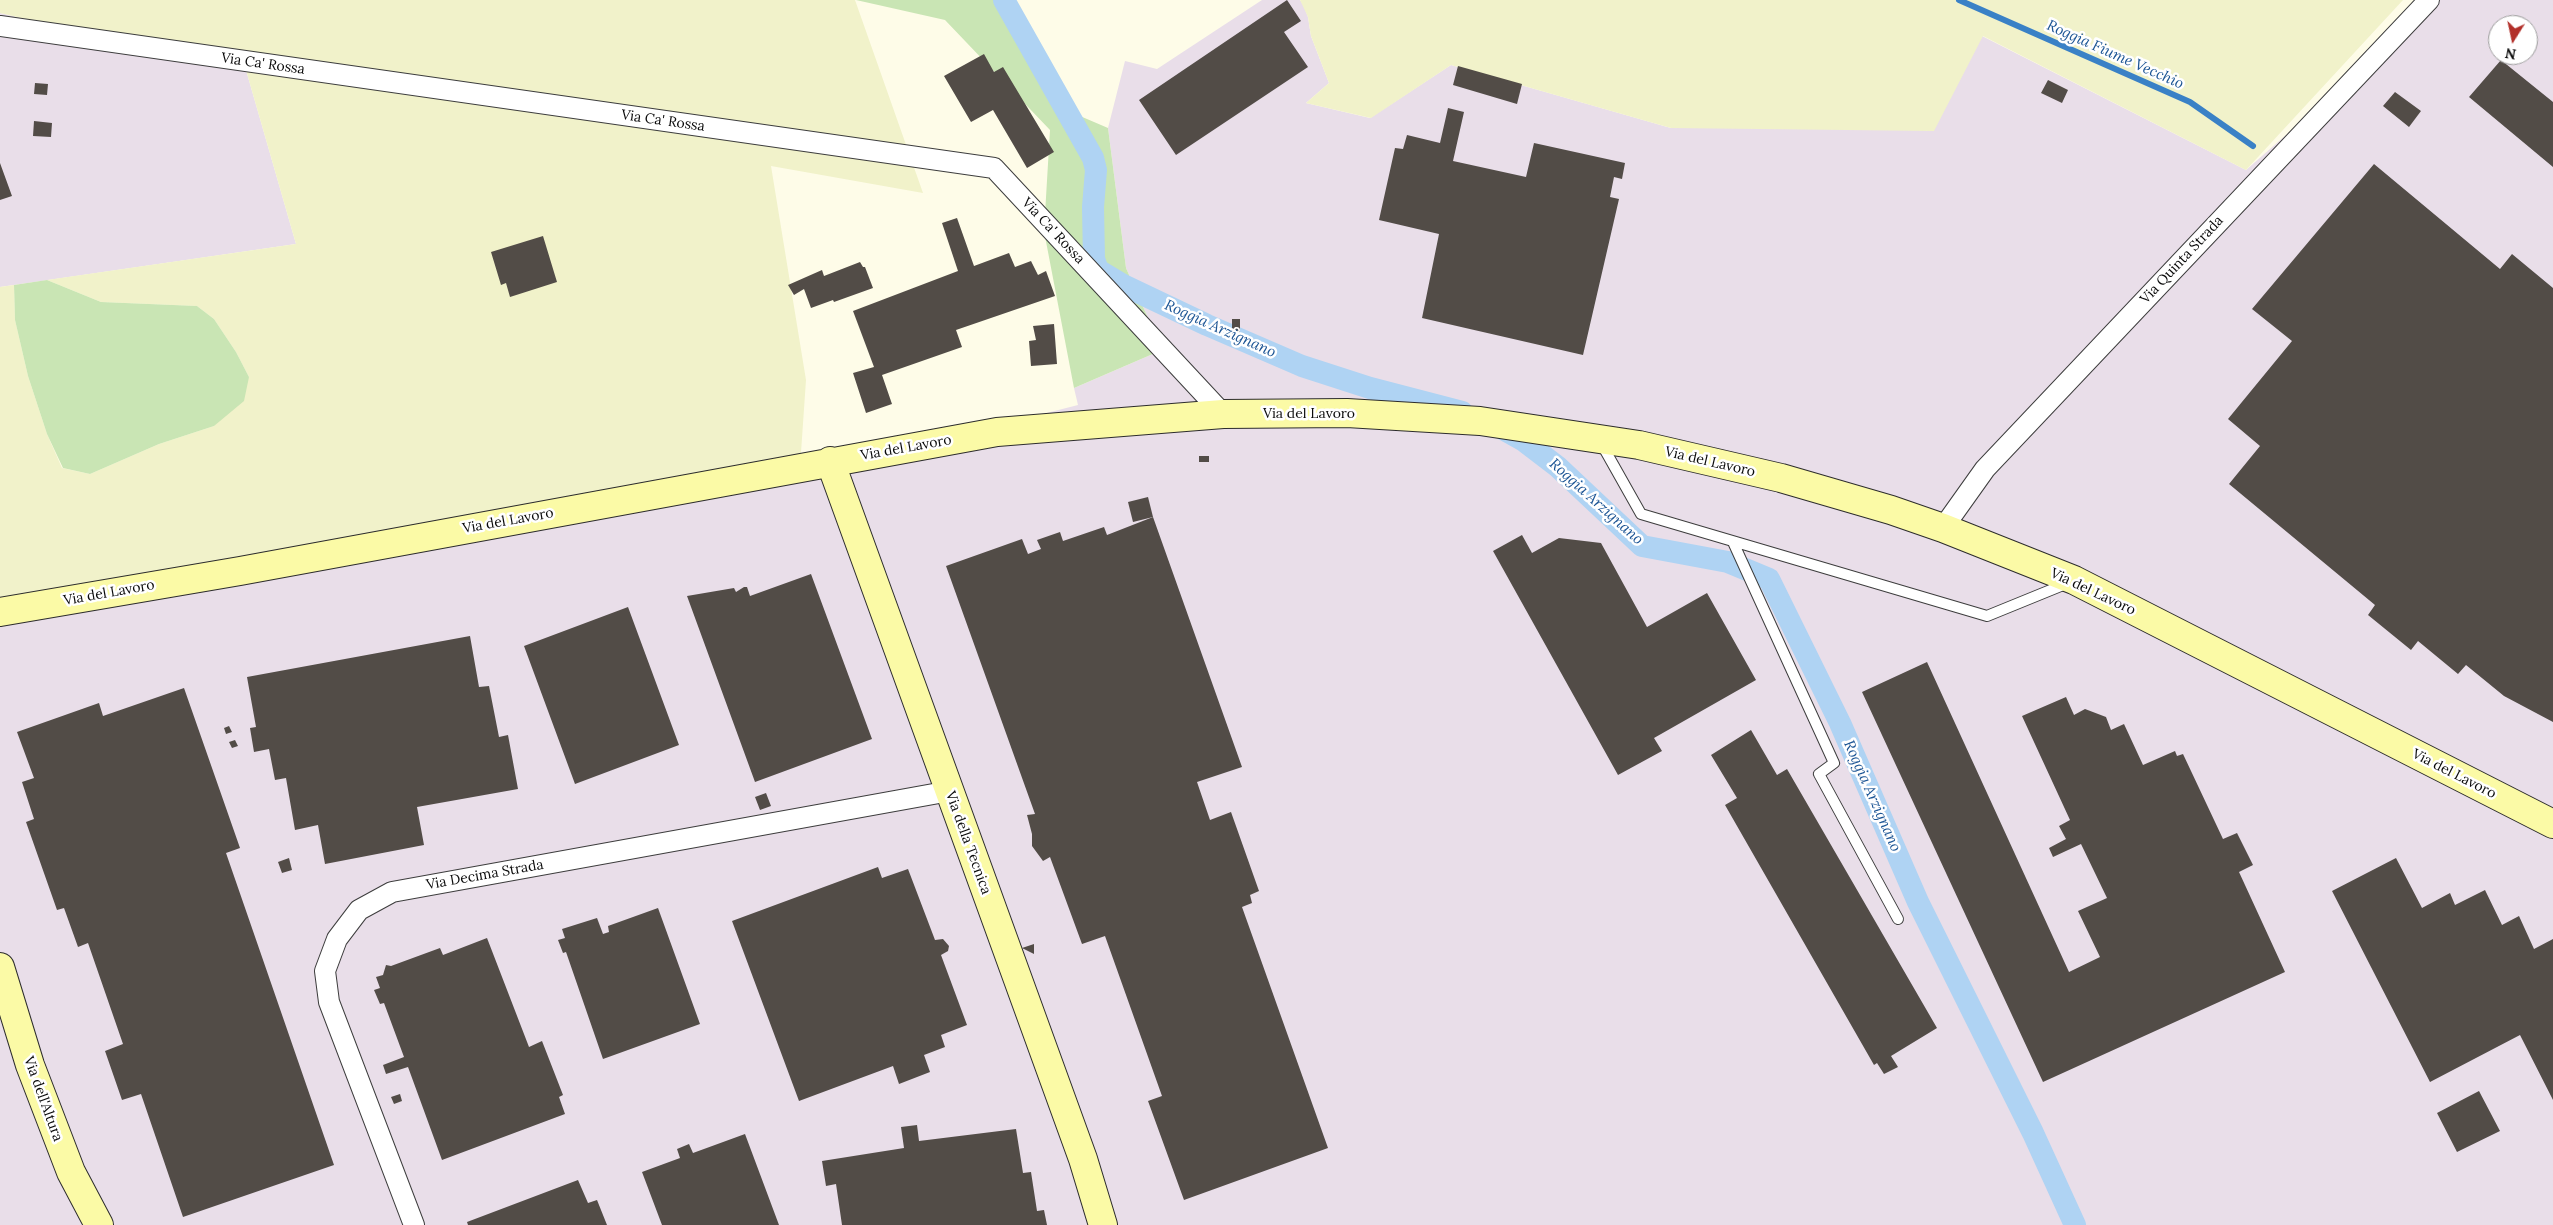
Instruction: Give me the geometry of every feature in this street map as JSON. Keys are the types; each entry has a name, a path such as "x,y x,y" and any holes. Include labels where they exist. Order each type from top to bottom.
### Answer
{"street":[{"name":"Via Quinta Strada","path":"1944,528 1985,469 2429,0"},
{"name":"Via Ca' Rossa","path":"0,26 994,168 1224,414"},
{"name":"Via del Lavoro","path":"0,612 259,567 997,432 1224,414 1347,413 1480,420 1639,445 1781,478 1944,528 2074,580 2553,824"},
{"name":"Via della Tecnica","path":"830,462 1083,1159 1104,1225"},
{"name":"Via Decima Strada","path":"414,1225 329,1002 324,972 337,939 359,910 392,892 950,791"},
{"name":"Via dell'Altura","path":"0,967 30,1065 71,1172 99,1225"}],"lane":[{"path":"1599,439 1640,514 1733,542 1987,616 2074,580"},
{"path":"1733,542 1834,763 1819,774 1898,918"}],"shaded area":[{"path":"1262,0 1300,0 1308,17 1311,36 1329,83 1306,103 1370,118 1451,65 1671,128 1982,36 2246,170 2440,0 2553,0 2553,1225 0,1225 0,605 960,435 1078,405 1074,388 1162,350 1126,268 1108,128 1125,61 1157,69"},
{"path":"0,13 246,70 296,244 0,287"}],"green space":[{"path":"0,0 855,0 923,193 771,166 806,380 800,467 0,605 0,287 14,285 15,320 28,376 47,434 62,468 90,474 159,444 214,426 249,377 236,352 214,319 197,306 101,302 47,280 296,244 246,70 0,13"},
{"path":"856,0 1009,0 1073,113 1108,128 1126,268 1162,350 1074,388 1044,231 1050,130 945,20"},
{"path":"1300,0 2403,0 2246,170 1983,36 1934,131 1671,128 1451,65 1371,118 1306,103 1329,83 1311,36 1308,17"},
{"path":"47,280 101,302 197,306 214,319 236,352 249,377 244,401 214,426 159,444 90,474 63,468 47,434 28,376 15,320 14,285"}],"building":[{"path":"1287,0 1301,21 1284,32 1308,67 1176,155 1139,100"},
{"path":"984,54 994,72 1003,67 1054,152 1027,168 993,110 971,122 944,76"},
{"path":"2497,65 2507,65 2553,102 2553,167 2469,97"},
{"path":"1458,66 1522,84 1517,104 1453,85"},
{"path":"2048,80 2068,90 2062,103 2041,93"},
{"path":"35,83 48,84 47,95 34,94"},
{"path":"2395,92 2421,111 2409,127 2383,106"},
{"path":"1448,108 1464,112 1453,161 1526,177 1534,143 1625,163 1622,179 1614,177 1610,197 1619,199 1583,355 1422,318 1439,234 1379,220 1395,148 1403,149 1407,135 1440,143"},
{"path":"34,121 52,123 51,137 33,136"},
{"path":"0,163 12,196 0,200"},
{"path":"2374,164 2500,269 2512,254 2553,288 2553,722 2504,696 2466,665 2458,674 2418,641 2411,650 2368,615 2375,605 2229,484 2260,446 2228,419 2292,341 2252,309"},
{"path":"957,218 974,266 1009,253 1015,267 1031,261 1038,275 1046,271 1055,296 956,330 962,347 882,375 892,404 866,413 853,373 874,367 853,311 958,271 942,223"},
{"path":"543,236 557,282 510,297 506,283 501,285 491,252"},
{"path":"860,262 865,267 873,288 834,302 833,300 811,308 804,289 794,295 788,285 822,270 824,276"},
{"path":"1232,319 1240,319 1240,332 1232,331"},
{"path":"1054,324 1057,364 1031,366 1029,341 1036,340 1033,326"},
{"path":"1199,456 1209,456 1209,462 1199,462"},
{"path":"1148,497 1153,517 1133,522 1128,502"},
{"path":"1153,517 1242,767 1197,782 1210,820 1231,812 1259,891 1250,895 1252,903 1242,907 1328,1148 1184,1200 1148,1101 1162,1096 1105,936 1082,944 1050,857 1043,861 1032,846 1032,834 1027,815 1035,814 946,566 1022,539 1028,554 1041,549 1037,540 1060,532 1063,541 1104,527 1107,535"},
{"path":"1522,535 1532,553 1559,538 1601,543 1647,627 1707,593 1756,680 1654,738 1662,751 1618,775 1493,551"},
{"path":"811,574 872,739 755,782 687,596 734,588 736,592 747,587 750,596"},
{"path":"628,607 679,745 575,784 524,646"},
{"path":"470,636 479,687 489,686 499,737 508,735 518,789 417,807 424,845 325,864 318,825 295,830 286,778 275,780 269,749 254,752 250,728 256,727 247,677"},
{"path":"1927,662 2069,972 2100,957 2078,911 2107,898 2081,844 2053,857 2049,848 2066,839 2059,826 2070,820 2022,716 2066,697 2074,715 2085,709 2106,717 2111,730 2124,724 2143,765 2175,751 2177,756 2183,754 2223,839 2237,833 2253,865 2239,872 2285,972 2043,1082 1862,692"},
{"path":"184,688 240,848 226,853 334,1165 183,1217 141,1094 122,1100 105,1051 123,1044 88,943 78,947 64,908 57,910 26,822 34,819 22,782 34,778 17,732 99,703 103,716"},
{"path":"229,726 232,732 226,734 224,728"},
{"path":"1751,730 1777,775 1787,769 1937,1028 1891,1056 1898,1067 1884,1074 1877,1063 1874,1065 1725,805 1737,798 1711,755"},
{"path":"235,740 238,746 232,748 229,742"},
{"path":"766,793 771,806 760,810 755,797"},
{"path":"289,858 292,870 282,873 278,862"},
{"path":"2396,858 2422,908 2450,893 2455,905 2485,890 2502,925 2519,916 2534,949 2553,939 2553,1100 2520,1035 2430,1082 2332,891"},
{"path":"878,867 882,878 908,869 935,940 943,939 949,946 948,951 941,955 967,1025 941,1035 945,1047 924,1055 930,1072 899,1084 893,1066 799,1101 732,921"},
{"path":"658,908 700,1024 603,1059 566,952 563,953 558,940 565,938 562,929 597,918 603,934 609,932 608,926"},
{"path":"487,938 529,1047 542,1041 563,1095 559,1097 565,1114 442,1160 408,1067 386,1074 383,1065 404,1057 384,1003 380,1004 374,990 380,988 376,977 383,975 386,965 391,966 440,948 443,955"},
{"path":"1034,944 1034,954 1022,948"},
{"path":"2479,1091 2500,1131 2457,1152 2437,1113"},
{"path":"400,1094 402,1101 394,1104 391,1097"},
{"path":"917,1125 919,1141 1016,1129 1023,1173 1031,1172 1037,1211 1044,1210 1047,1225 842,1225 836,1184 826,1186 822,1161 904,1148 901,1127"},
{"path":"745,1134 779,1225 662,1225 642,1172 680,1158 677,1149 689,1144 693,1153"},
{"path":"578,1180 588,1203 597,1200 607,1225 468,1225 467,1222"}],"waterway":[{"name":"Roggia Arzignano","path":"1004,0 1093,158 1096,170 1093,207 1094,259 1098,270 1123,285 1207,325 1302,366 1370,388 1462,412"},
{"name":"Roggia Fiume Vecchio","path":"1959,0 2190,102 2253,146"},
{"name":"Roggia Arzignano","path":"1499,427 1524,441 1558,467 1642,546 1728,562 1769,579 1840,723 1918,902 2033,1133 2075,1225"}]}
